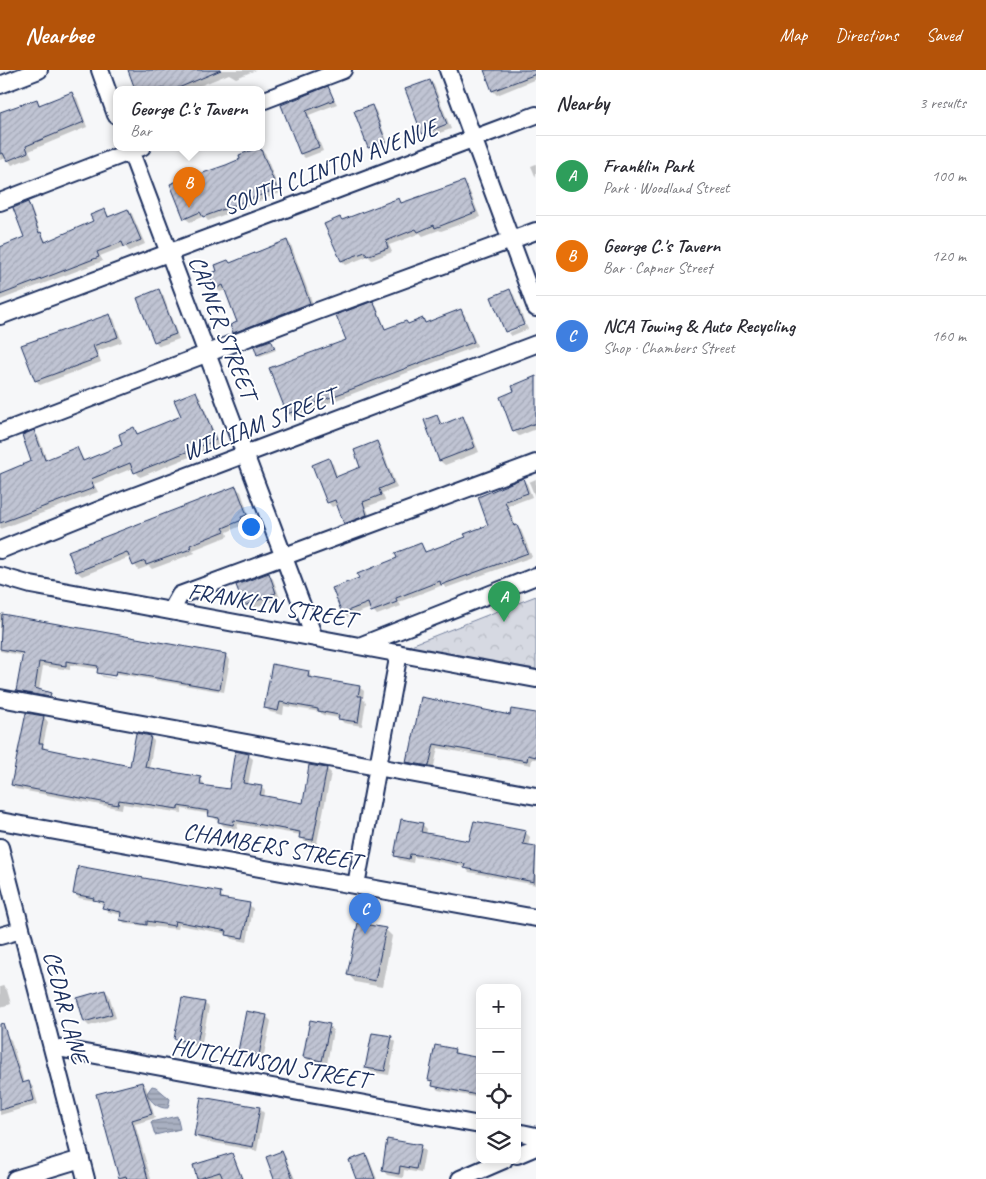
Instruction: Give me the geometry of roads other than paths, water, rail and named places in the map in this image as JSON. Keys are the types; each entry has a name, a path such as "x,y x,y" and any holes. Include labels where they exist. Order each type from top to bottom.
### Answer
{"street":[{"path":"0,85 39,70"},
{"path":"100,70 113,107"},
{"path":"265,100 343,70"},
{"path":"448,70 536,308"},
{"name":"SOUTH CLINTON AVENUE","path":"0,316 474,139 536,114"},
{"path":"0,202 127,151"},
{"name":"CAPNER STREET","path":"135,151 169,253 314,637"},
{"path":"0,433 207,353 536,231"},
{"name":"WILLIAM STREET","path":"0,550 124,500 536,344"},
{"path":"171,611 180,594 283,555 304,550 536,463"},
{"name":"FRANKLIN STREET","path":"0,576 31,585 536,679"},
{"path":"362,646 536,576"},
{"path":"356,885 399,653"},
{"path":"0,698 536,796"},
{"name":"CHAMBERS STREET","path":"0,821 536,918"},
{"name":"CEDAR LANE","path":"0,847 86,1179"},
{"path":"0,936 21,930"},
{"name":"HUTCHINSON STREET","path":"52,1047 476,1124"},
{"path":"521,1133 536,1136"},
{"path":"521,1153 536,1147"},
{"path":"15,1179 80,1158"},
{"path":"460,1179 495,1164"}],"water":[{"path":"152,1086 156,1087 170,1099 168,1108 158,1106 150,1099 147,1093"},
{"path":"177,1116 180,1129 155,1135 151,1122"}],"place":[{"name":"George C.'s Tavern","path":"189,208"},
{"name":"Franklin Park","path":"504,622"},
{"name":"NCA Towing & Auto Recycling","path":"365,934"}]}
